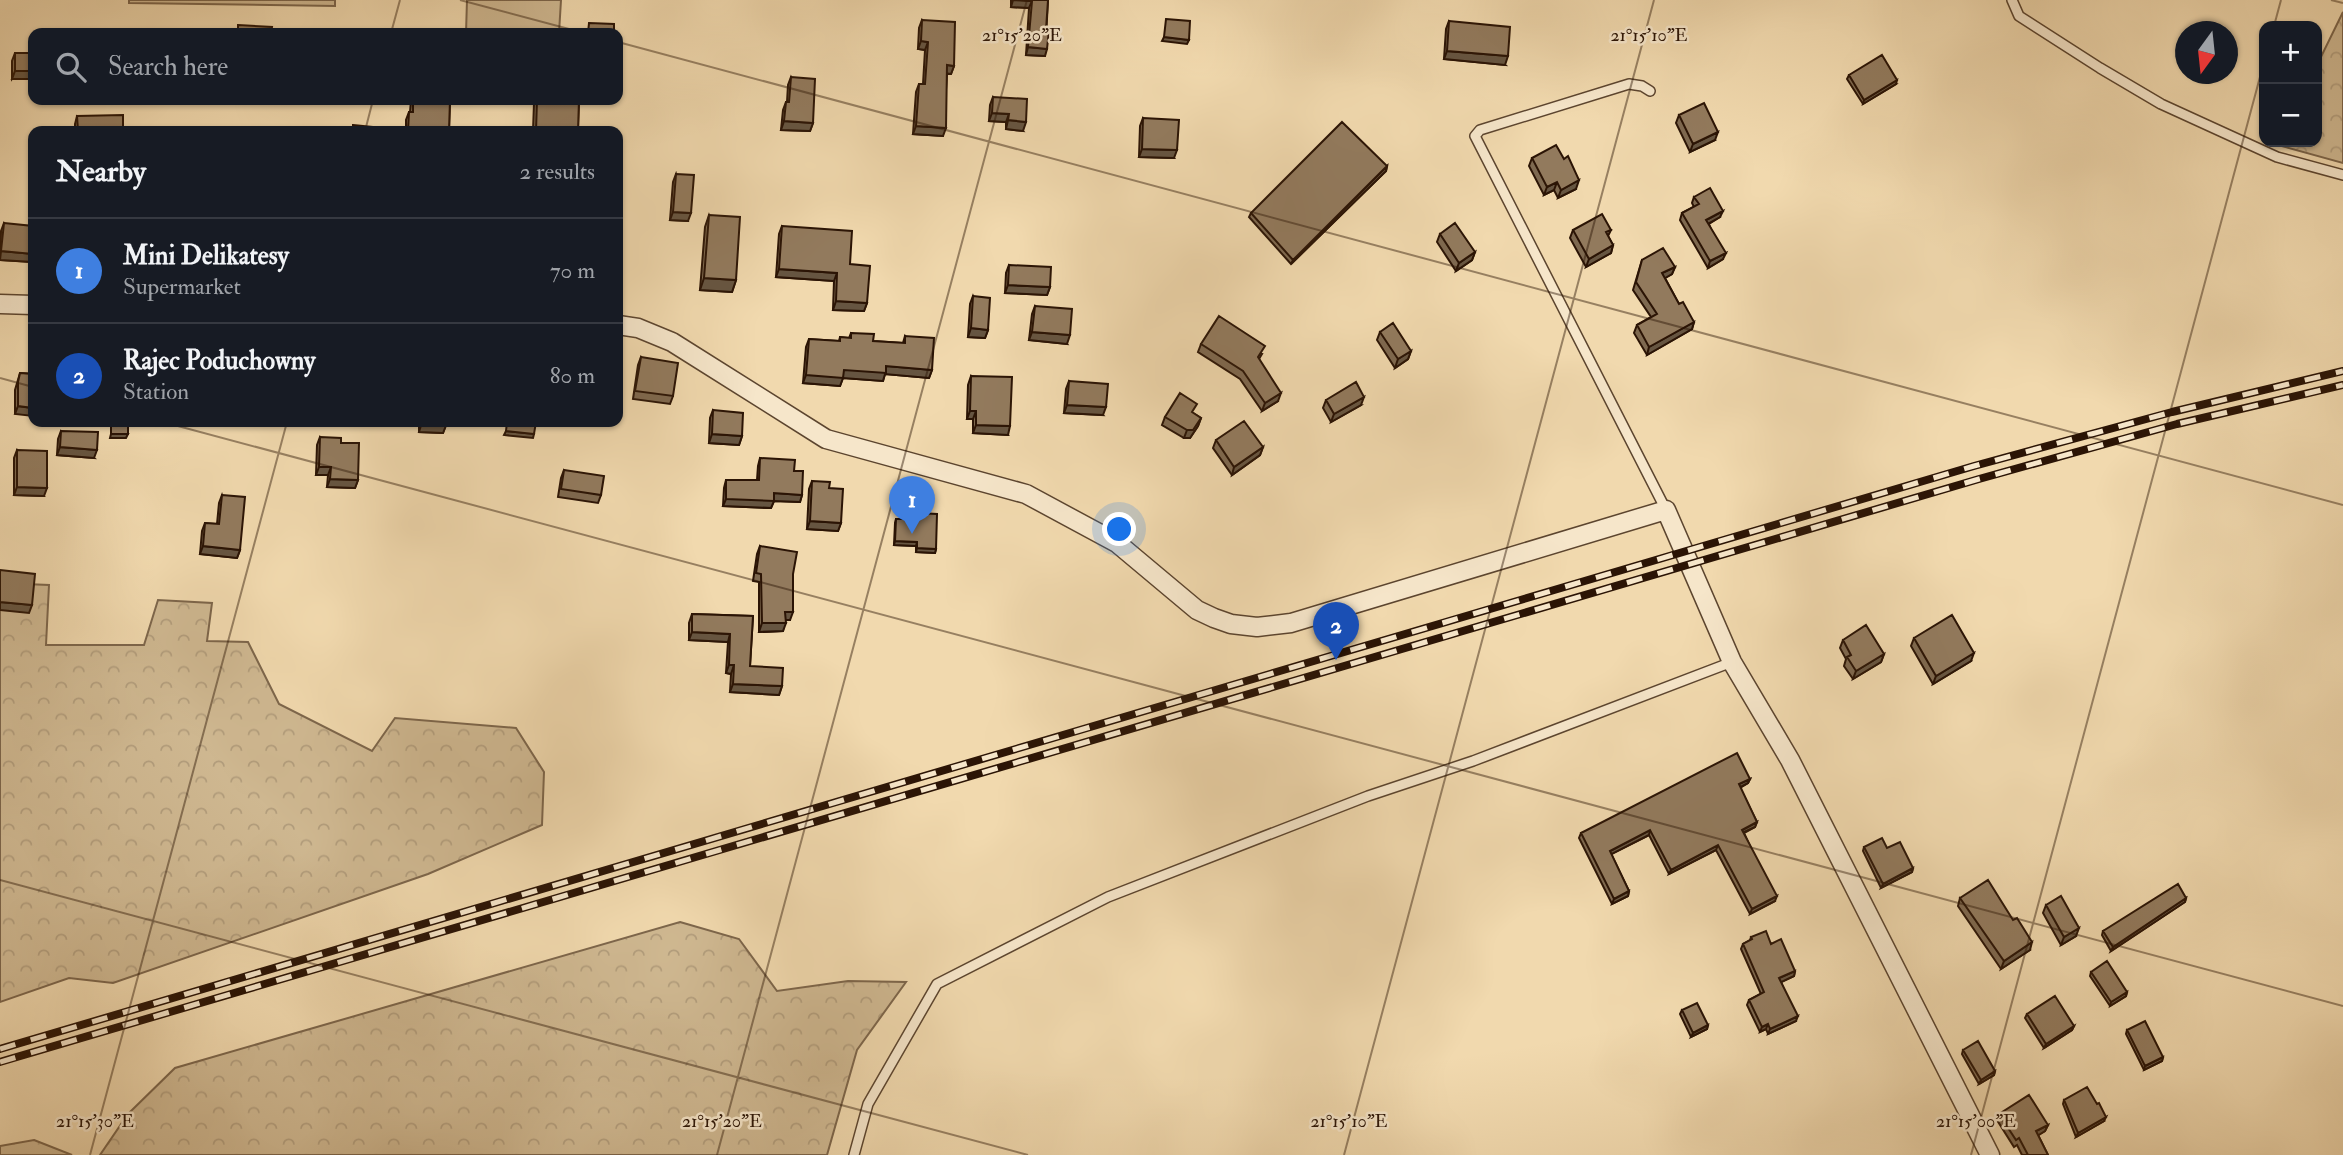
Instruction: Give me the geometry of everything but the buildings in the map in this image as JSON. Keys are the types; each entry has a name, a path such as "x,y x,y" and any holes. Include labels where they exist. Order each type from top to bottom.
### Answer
{"street":[{"path":"0,304 28,305"},
{"path":"623,326 638,328 672,342 826,439 1026,494 1117,543 1197,610 1231,624 1257,627 1292,623 1666,510 1732,662 1790,760 1990,1155"}],"lane":[{"path":"2012,0 2019,16 2161,104 2277,157 2343,175"},
{"path":"1650,91 1642,86 1629,85 1479,130 1475,136 1666,510"},
{"path":"854,1155 868,1104 937,985 1108,897 1368,796 1473,761 1732,662"}],"green space":[{"path":"129,0 335,0 335,6 129,3"},
{"path":"467,0 561,0 559,28 466,28"},
{"path":"2343,12 2343,163 2285,147 2322,147 2322,55"},
{"path":"0,583 49,585 46,645 144,645 158,600 212,603 207,641 248,642 279,704 372,751 395,718 516,728 544,772 542,825 428,874 113,983 69,978 0,1002"},
{"path":"680,922 739,939 777,991 848,981 906,982 857,1050 827,1155 100,1155 128,1114 175,1068"},
{"path":"34,1140 72,1155 0,1155 0,1146"}],"railway":[{"path":"0,1049 1974,466 2172,412 2343,371"},
{"path":"0,1062 1979,479 2177,424 2343,385"}],"place":[{"name":"Mini Delikatesy","path":"912,534"},
{"name":"Rajec Poduchowny","path":"1336,660"}]}
